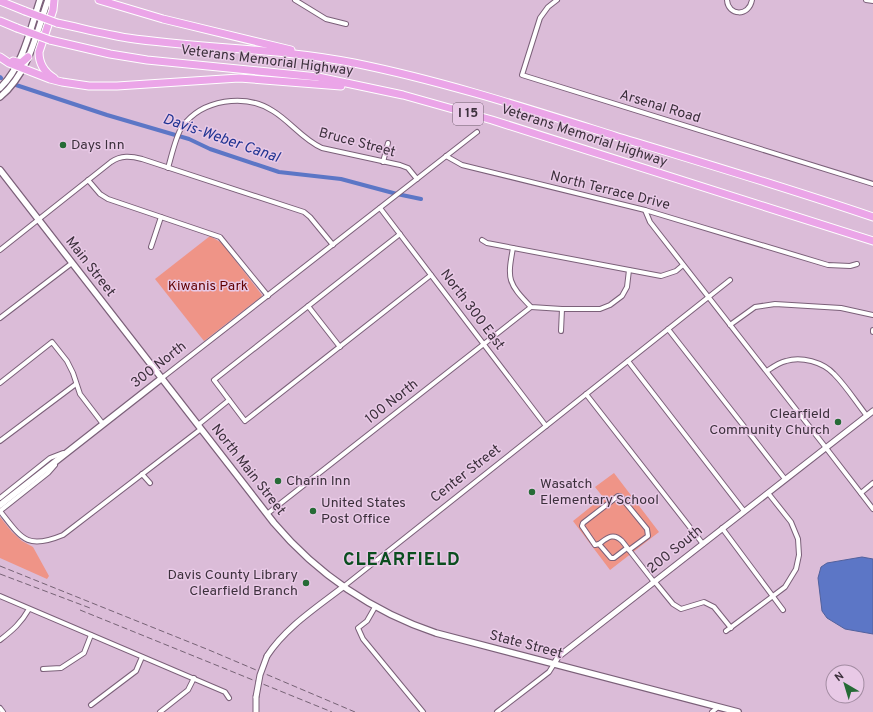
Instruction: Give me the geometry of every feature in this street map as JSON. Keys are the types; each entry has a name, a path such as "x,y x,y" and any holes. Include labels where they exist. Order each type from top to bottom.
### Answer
{"highway":[{"path":"54,0 53,10 40,48 40,59 44,69 50,76 73,84"},
{"path":"99,0 163,19 325,58"},
{"name":"Veterans Memorial Highway","path":"0,1 58,22 98,33 129,38 325,58 406,74 513,104 873,217"},
{"name":"Veterans Memorial Highway","path":"0,21 50,40 110,54 147,60 318,77 403,95 492,120 873,241"},
{"path":"0,56 18,67 52,80 94,86 239,78 373,88"},
{"path":"18,67 28,57"}],"main road":[{"path":"0,97 12,85 40,0"},
{"path":"28,57 48,0"},
{"path":"0,88 18,67"},
{"name":"Main Street","path":"0,170 162,378"},
{"name":"300 North","path":"0,504 162,378"},
{"name":"North Main Street","path":"162,378 267,514 294,545 322,571"},
{"name":"State Street","path":"322,571 343,587 375,606 406,622 436,633 738,712"}],"street":[{"path":"295,0 326,19 346,24"},
{"name":"Arsenal Road","path":"557,0 548,7 540,18 522,75 873,184"},
{"path":"727,0 727,4 730,9 736,12 741,12 748,9 752,0"},
{"path":"866,0 873,1"},
{"name":"Bruce Street","path":"168,168 179,132 188,119 198,111 210,106 221,102 234,100 258,104 272,110 290,123 313,144 322,148 400,165 408,168 417,179"},
{"name":"300 North","path":"162,378 477,132"},
{"path":"383,162 388,143"},
{"name":"North Terrace Drive","path":"446,156 462,165 645,210 828,265 850,266 857,264"},
{"path":"0,250 114,160 135,157 304,212 310,217 333,245"},
{"path":"88,180 105,198 220,237 268,296"},
{"name":"North 300 East","path":"380,208 546,426"},
{"path":"645,210 650,222 873,509"},
{"path":"151,247 161,217"},
{"path":"400,234 214,380 229,400 245,421 431,275"},
{"path":"482,240 487,243 660,276 676,271 683,265"},
{"path":"513,248 509,269 510,281 531,307 600,309 610,305 622,296 627,286 629,270"},
{"path":"0,318 72,263"},
{"name":"Center Street","path":"256,712 256,697 260,675 267,656 274,645 290,628 730,280"},
{"path":"730,325 755,307 775,304 841,308 873,315"},
{"path":"308,306 340,347"},
{"name":"100 North","path":"267,514 531,307"},
{"path":"561,331 562,309"},
{"path":"668,329 785,479"},
{"path":"0,383 52,342 67,361 83,398 103,424"},
{"path":"767,372 777,364 787,360 803,360 822,365 834,374 867,416"},
{"path":"628,361 744,511"},
{"path":"0,441 76,384"},
{"path":"586,394 703,544"},
{"path":"68,452 48,473 0,511 15,530 25,539 37,542 47,542 63,535 142,474 229,400"},
{"name":"200 South","path":"497,712 549,672 558,657 873,411"},
{"path":"0,498 50,458 68,452"},
{"path":"142,474 150,483"},
{"path":"861,493 873,483"},
{"path":"726,631 785,587 796,569 799,555 798,539 791,522 768,492"},
{"path":"599,544 611,558 614,558 628,549 648,536 648,529 620,496 583,523 582,526 595,545 609,537 613,536 619,538 628,549 655,582 672,604 681,610 704,602 714,607 731,628"},
{"path":"722,528 783,610"},
{"path":"0,596 194,678 225,692 229,698"},
{"path":"375,606 367,621 358,628 363,639 423,712"},
{"path":"0,640 23,620 29,609"},
{"path":"43,669 61,668 84,653 91,635"},
{"path":"91,705 136,670 142,657"},
{"path":"160,712 166,710 188,690 194,678"},
{"path":"712,712 718,707"},
{"path":"0,708 3,712"}],"green space":[{"name":"Kiwanis Park","path":"210,236 222,243 262,295 204,341 155,279"},
{"path":"614,473 659,532 610,570 573,521 603,497 595,487"},
{"path":"0,517 12,532 22,541 33,547 49,576 47,579 0,558"}],"water":[{"path":"862,557 873,559 873,634 845,629 827,618 822,611 818,578 821,567 827,563"}],"waterway":[{"name":"Davis-Weber Canal","path":"16,85 107,115 189,139 210,149 279,172 341,179 421,199"}],"railway":[{"path":"0,566 209,650 355,712"},
{"path":"0,574 90,608"},
{"path":"80,610 332,712"}],"place":[{"name":"Days Inn","path":"63,145"},
{"name":"Clearfield Community Church","path":"838,422"},
{"name":"Charin Inn","path":"278,481"},
{"name":"Wasatch Elementary School","path":"532,492"},
{"name":"United States Post Office","path":"313,511"},
{"name":"Davis County Library Clearfield Branch","path":"306,583"}],"district":[{"name":"CLEARFIELD","path":"402,560"}]}
